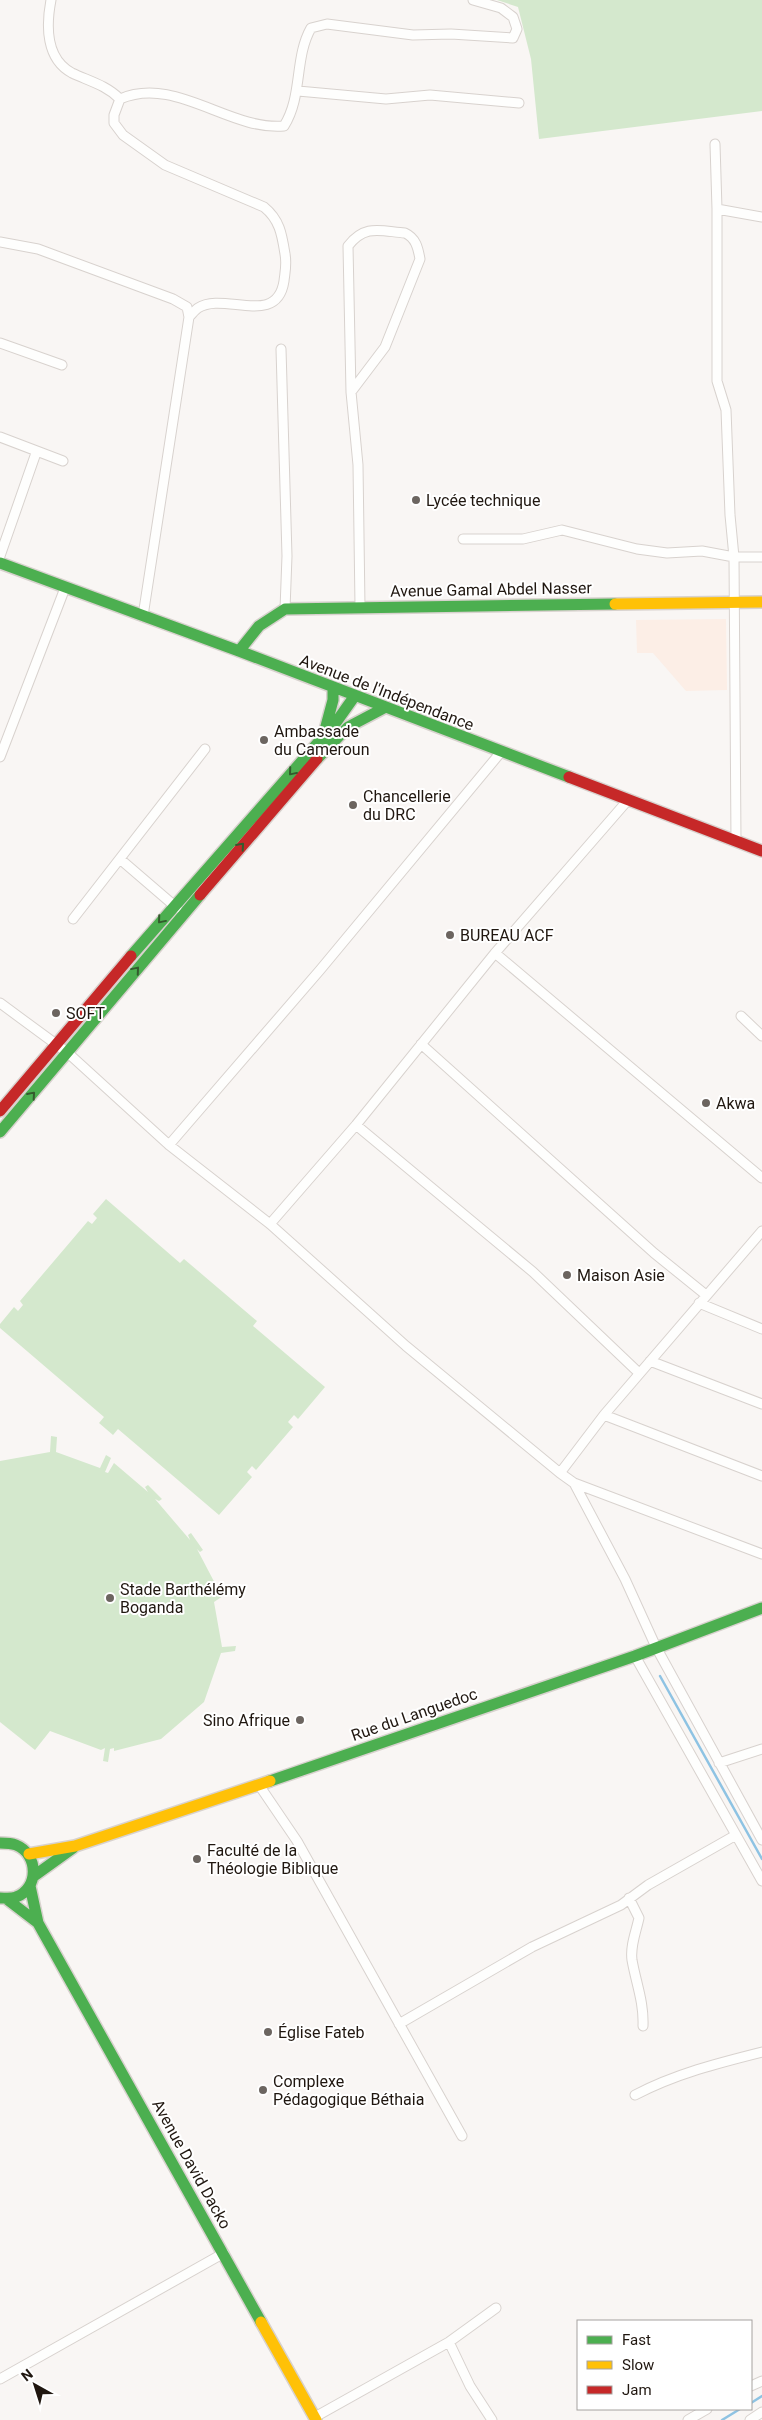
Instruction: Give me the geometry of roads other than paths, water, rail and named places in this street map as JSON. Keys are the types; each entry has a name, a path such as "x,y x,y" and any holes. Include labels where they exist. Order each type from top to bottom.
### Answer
{"main road":[{"name":"Avenue de l'Indépendance","path":"0,564 239,652 762,851"},
{"name":"Avenue Gamal Abdel Nasser","path":"239,652 258,625 268,616 285,609 360,606 762,602"},
{"path":"324,734 330,717 333,689"},
{"path":"0,1110 174,905 348,708 354,697"},
{"path":"0,1132 184,913 334,739 362,718 384,708"},
{"name":"Rue du Languedoc","path":"29,1854 75,1846 259,1785 635,1656 762,1608"},
{"path":"3,1840 21,1846 29,1854"},
{"name":"Rue du Languedoc","path":"4,1899 20,1896 32,1881 75,1846"},
{"name":"Avenue David Dacko","path":"29,1854 34,1867 32,1881 38,1924 316,2418"},
{"name":"Avenue David Dacko","path":"4,1899 38,1924"}],"street":[{"path":"51,0 49,38 55,57 70,72 112,90 120,99"},
{"path":"189,316 199,307 217,304 260,307 274,302 283,288 286,262 282,231 274,215 264,207 165,165 123,135 114,123 114,114 120,99 134,93 152,92 250,122 273,127 284,126 292,114 298,91 304,41 311,28 327,24 413,35 451,34 513,38 517,29 514,16 501,8 473,0"},
{"path":"298,91 386,99 430,95 520,103"},
{"path":"716,144 718,209 717,381 726,410 730,515 734,557 736,841"},
{"path":"718,209 762,217"},
{"path":"351,392 385,347 420,259 417,245 411,236 405,233 366,230 357,235 348,246 351,392 358,465 360,606"},
{"path":"0,242 38,249 173,299 187,308 189,316 143,616"},
{"path":"0,343 62,365"},
{"path":"281,349 287,546 285,609"},
{"path":"0,437 36,453 62,461"},
{"path":"0,556 36,453"},
{"path":"463,539 523,539 562,530 637,550 667,553 702,551 734,557 762,556"},
{"path":"0,757 65,588"},
{"path":"73,919 205,749"},
{"path":"169,1145 320,970 501,752"},
{"path":"270,1224 356,1125 496,953 628,800"},
{"path":"120,859 184,913"},
{"path":"496,953 762,1178"},
{"path":"0,1003 68,1053 169,1145 270,1224 406,1346 560,1473 574,1483 762,1554"},
{"path":"740,1016 762,1036"},
{"path":"421,1044 654,1253 706,1295"},
{"path":"356,1125 533,1272 639,1373"},
{"path":"560,1473 639,1373 762,1231"},
{"path":"699,1304 762,1329"},
{"path":"650,1361 762,1404"},
{"path":"604,1415 762,1476"},
{"path":"574,1483 625,1579 656,1647 762,1840"},
{"path":"635,1656 762,1882"},
{"path":"719,1764 762,1748"},
{"path":"259,1785 297,1841 462,2136"},
{"path":"399,2024 532,1947 621,1905 670,1871 736,1835"},
{"path":"629,1898 638,1918 633,1935 632,1959 644,2006 643,2026"},
{"path":"635,2095 656,2084 720,2062 762,2052"},
{"path":"0,2379 224,2253"},
{"path":"316,2418 449,2342 496,2308"},
{"path":"449,2342 470,2386 492,2420"},
{"path":"688,2420 705,2410"},
{"path":"750,2420 762,2412"}],"waterway":[{"path":"660,1676 762,1859"},
{"path":"752,2402 762,2396"},
{"path":"722,2420 738,2410"}],"place":[{"name":"Lycée technique","path":"416,500"},
{"name":"Ambassade du Cameroun","path":"264,740"},
{"name":"Chancellerie du DRC","path":"353,805"},
{"name":"BUREAU ACF","path":"450,935"},
{"name":"SOFT","path":"56,1013"},
{"name":"Akwa","path":"706,1103"},
{"name":"Maison Asie","path":"567,1275"},
{"name":"Stade Barthélémy Boganda","path":"110,1598"},
{"name":"Sino Afrique","path":"300,1720"},
{"name":"Faculté de la Théologie Biblique","path":"197,1859"},
{"name":"Église Fateb","path":"268,2032"},
{"name":"Complexe Pédagogique Béthaia","path":"263,2090"}]}
